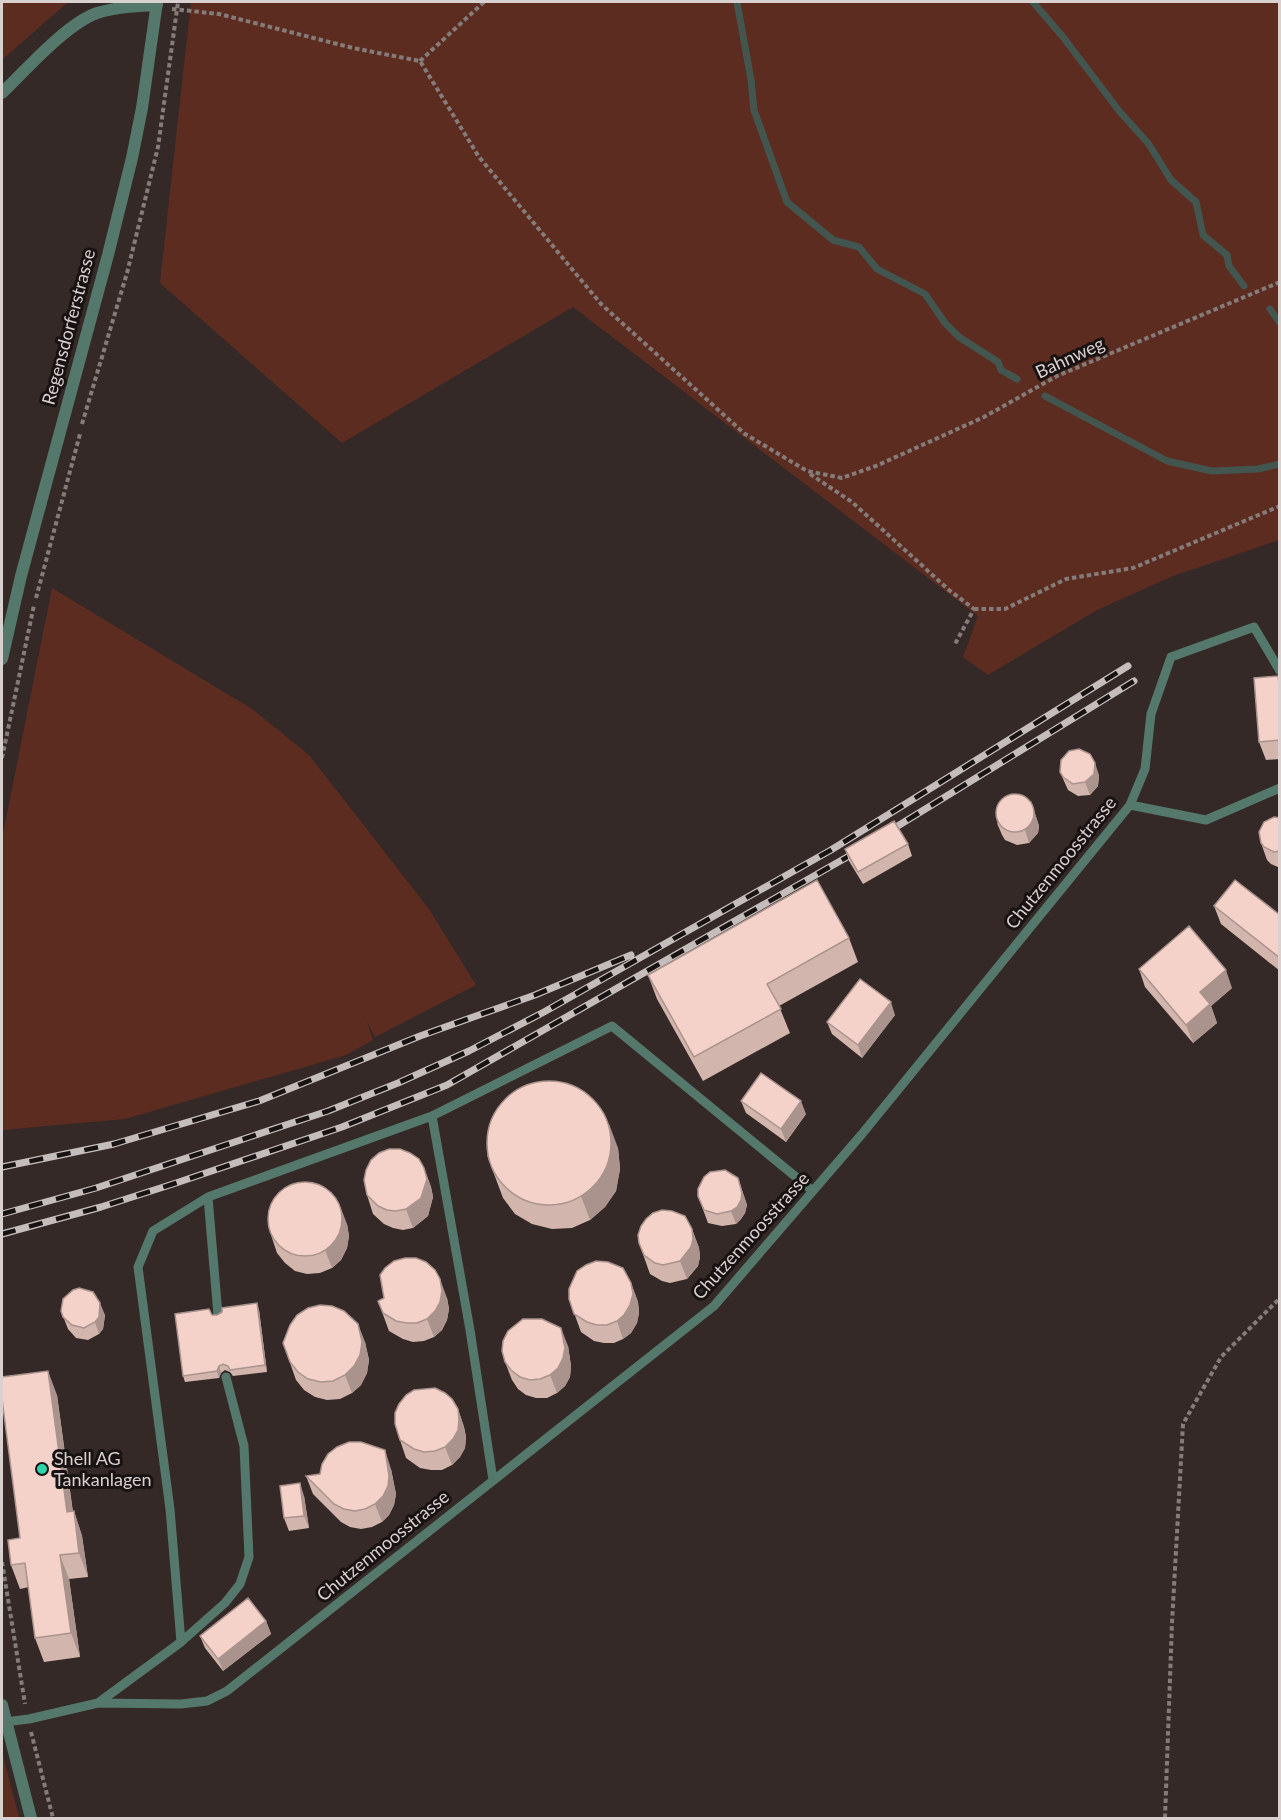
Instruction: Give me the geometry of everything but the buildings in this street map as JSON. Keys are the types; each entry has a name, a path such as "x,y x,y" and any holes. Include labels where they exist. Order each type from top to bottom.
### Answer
{"street":[{"path":"2,93 78,23 95,14 115,8 157,3"},
{"name":"Regensdorferstrasse","path":"2,659 21,576 132,158 142,108 157,3"},
{"path":"2,1705 31,1818"}],"lane":[{"name":"Chutzenmoosstrasse","path":"5,1722 29,1719 98,1703 181,1704 207,1701 227,1691 714,1306 862,1134 1130,805 1145,769 1151,714 1171,657 1254,627 1280,671"},
{"path":"1130,805 1206,820 1280,788"},
{"path":"181,1642 170,1509 138,1267 153,1231 208,1197 432,1116 612,1026 813,1191"},
{"path":"432,1116 470,1330 493,1480"},
{"path":"208,1197 218,1315"},
{"path":"98,1703 181,1642 225,1603 240,1584 249,1557 244,1446 226,1377"}],"path":[{"path":"2,758 36,599 82,423 127,273 158,147 178,2"},
{"path":"420,61 484,2"},
{"path":"157,3 177,11 219,14 352,48 420,61 479,157 601,304 746,434 852,502 949,590 974,609 1005,609 1066,579 1133,568 1280,506"},
{"name":"Bahnweg","path":"807,471 842,478 876,466 984,417 1056,376 1280,282"},
{"path":"956,644 974,609"},
{"path":"1165,1818 1183,1424 1221,1357 1280,1298"},
{"path":"2,1562 29,1719 53,1818"}],"shaded area":[{"path":"2,2 68,2 2,60"},
{"path":"191,2 1279,2 1279,540 1173,576 1097,610 988,675 963,657 978,616 573,307 342,443 160,283"},
{"path":"52,588 252,709 309,755 429,909 476,985 375,1037 367,1022 373,1040 346,1055 125,1119 2,1130 2,839"},
{"path":"2,1752 19,1818 2,1818"}],"waterway":[{"path":"737,2 754,110 787,202 833,240 859,247 877,269 925,294 945,323 959,337 998,362 1001,370 1017,379"},
{"path":"1033,2 1063,37 1120,112 1148,143 1171,180 1196,202 1203,235 1227,255 1229,266 1244,286"},
{"path":"1270,309 1280,323"},
{"path":"1045,396 1167,461 1212,471 1258,469 1280,464"}],"railway":[{"path":"2,1214 96,1188 328,1111 469,1051 544,1012 831,850 1128,666"},
{"path":"883,835 1134,681"},
{"path":"2,1234 101,1207 176,1183 342,1127 447,1085 863,848"},
{"path":"2,1167 114,1144 259,1101 420,1036 535,995 631,955"}],"place":[{"name":"Shell AG Tankanlagen","path":"42,1469"}]}
